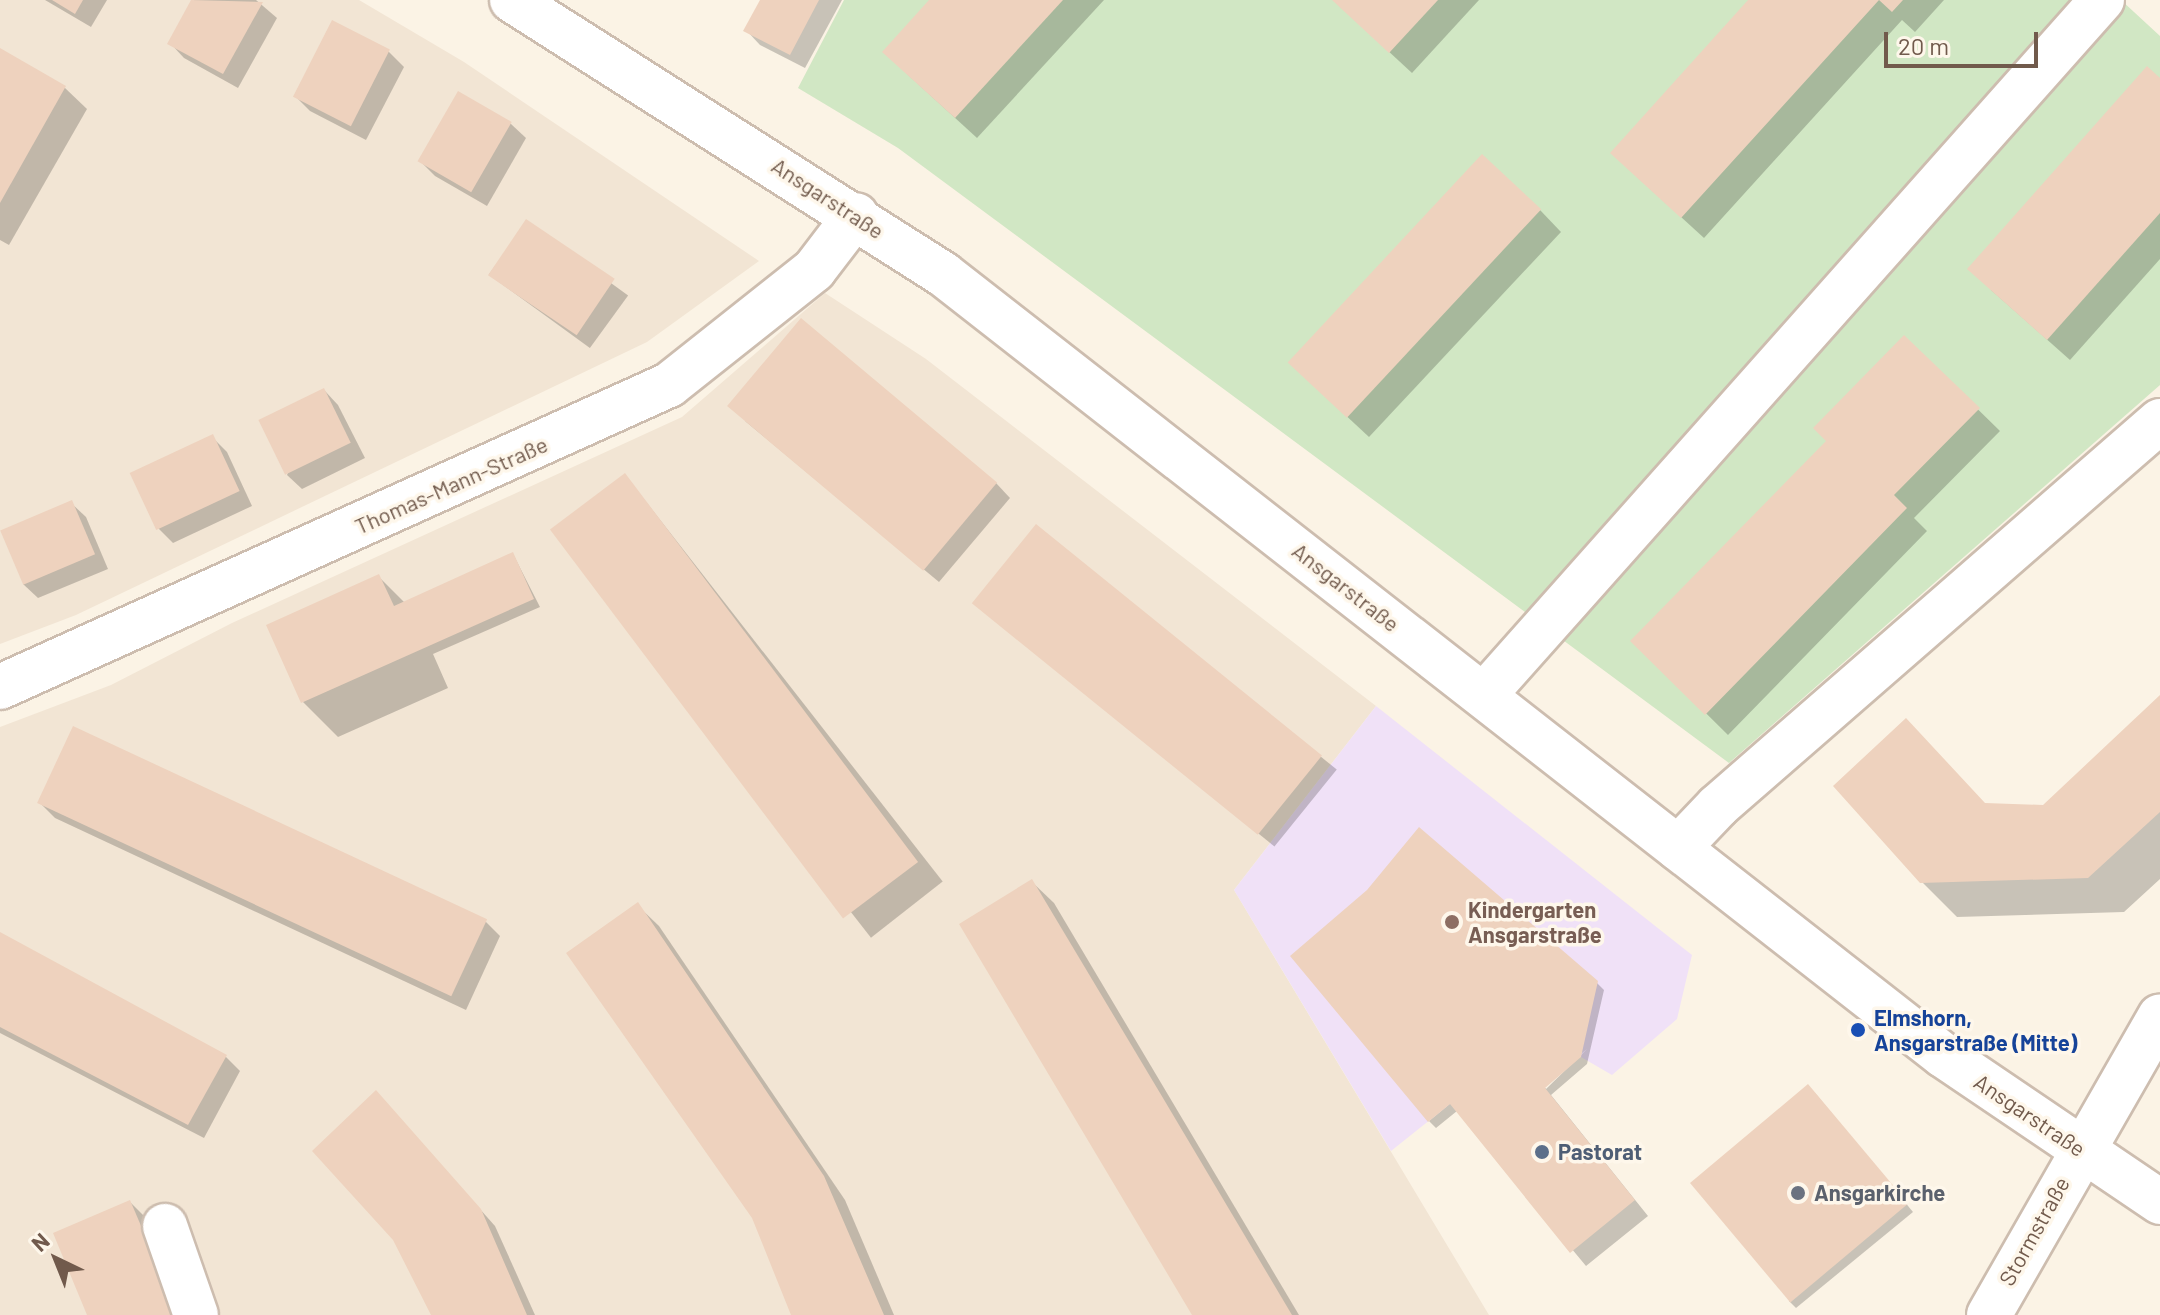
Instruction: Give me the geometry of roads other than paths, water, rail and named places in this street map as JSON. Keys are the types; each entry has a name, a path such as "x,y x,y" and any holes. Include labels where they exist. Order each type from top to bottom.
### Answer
{"street":[{"name":"Ansgarstraße","path":"512,0 856,215 943,274 1943,1055 2160,1202"},
{"path":"1484,695 2102,0"},
{"name":"Thomas-Mann-Straße","path":"0,687 669,385 814,270 856,215"},
{"path":"1678,848 1718,806 2160,421"},
{"name":"Stormstraße","path":"1989,1315 2081,1149 2160,1016"},
{"path":"165,1226 196,1315"}],"place":[{"name":"Kindergarten Ansgarstraße","path":"1452,922"},
{"name":"Elmshorn, Ansgarstraße (Mitte)","path":"1858,1030"},
{"name":"Pastorat","path":"1542,1152"},
{"name":"Ansgarkirche","path":"1798,1193"}]}
